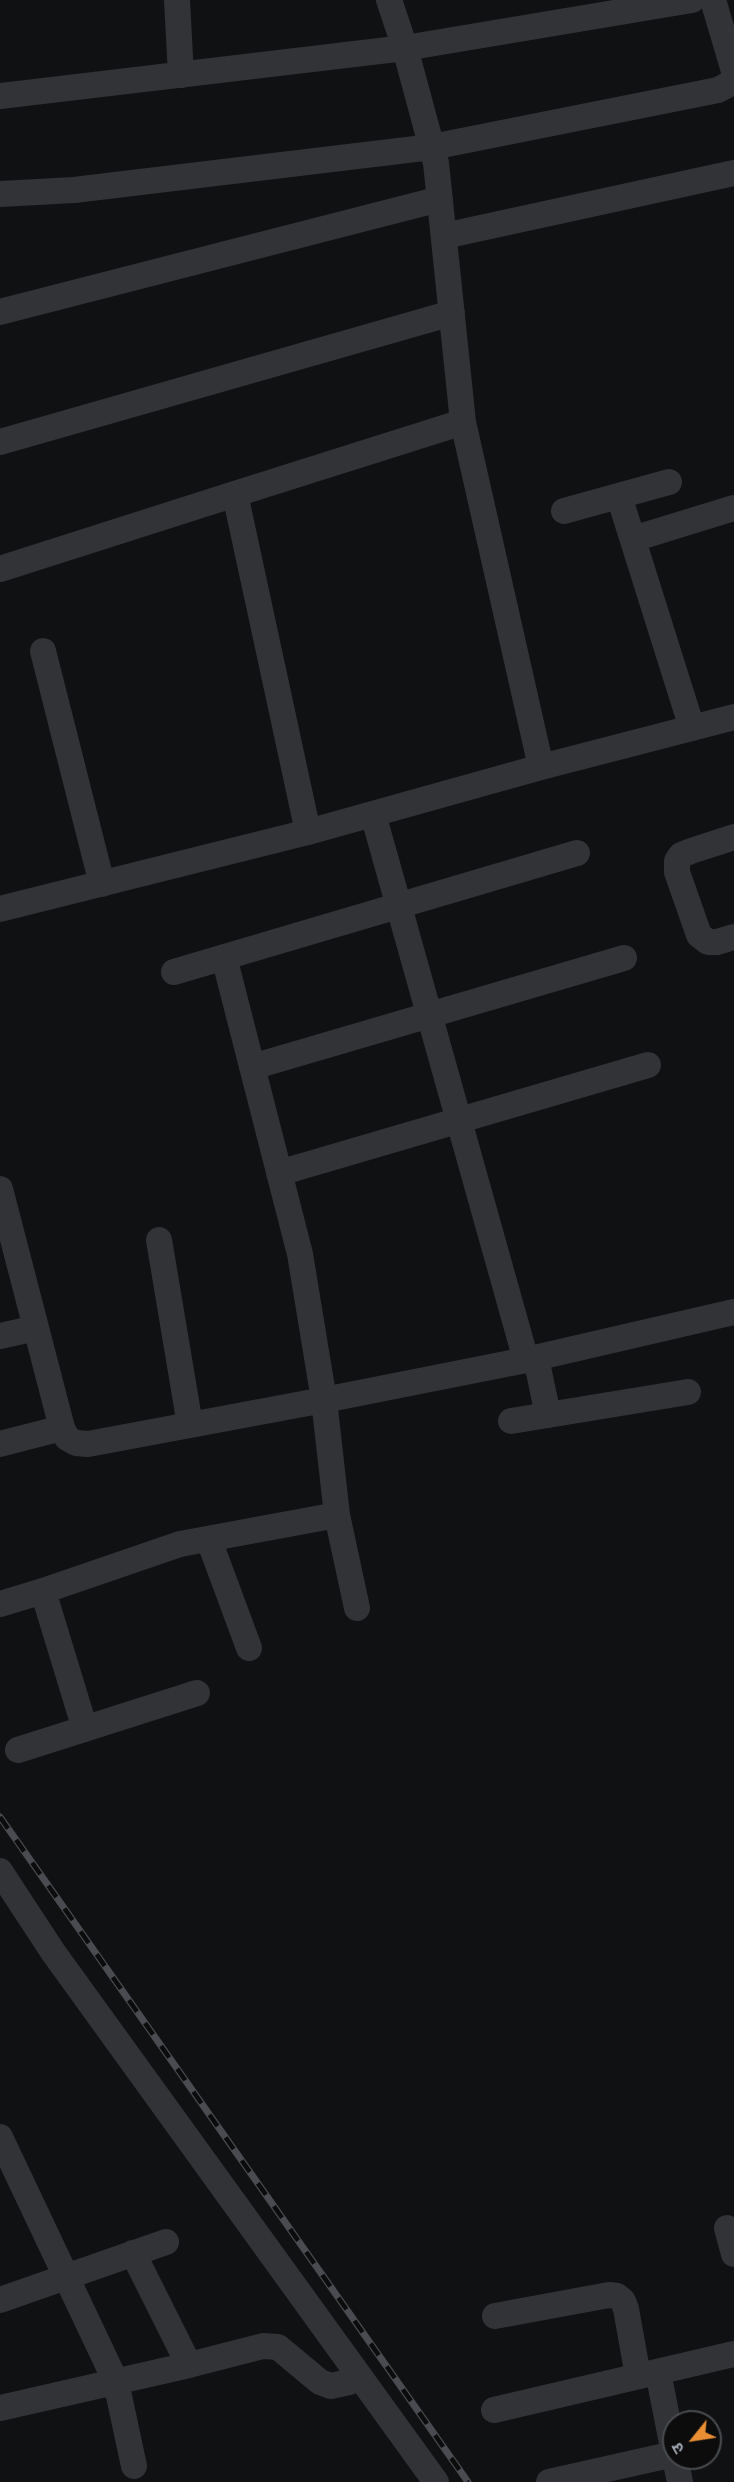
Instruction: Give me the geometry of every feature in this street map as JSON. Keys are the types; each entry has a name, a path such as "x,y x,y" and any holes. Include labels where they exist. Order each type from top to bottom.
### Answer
{"street":[{"path":"177,0 181,75"},
{"path":"389,0 405,48 436,163 463,422 541,767"},
{"path":"0,96 405,48 692,0"},
{"path":"0,194 74,190 432,147 718,90 733,82 734,73 713,0"},
{"path":"444,236 734,173"},
{"path":"0,312 440,199"},
{"path":"0,442 452,313"},
{"path":"0,569 463,422"},
{"path":"564,511 669,482"},
{"path":"235,494 308,832"},
{"path":"619,496 692,728"},
{"path":"633,539 734,508"},
{"path":"43,651 102,884"},
{"path":"0,909 308,832 541,767 734,717"},
{"path":"373,814 459,1120 548,1415"},
{"path":"734,837 681,855 677,861 677,872 699,936 708,942 734,937"},
{"path":"174,972 577,853"},
{"path":"224,957 300,1254 324,1400 337,1515 357,1608"},
{"path":"252,1067 624,958"},
{"path":"279,1173 648,1065"},
{"path":"0,1189 7,1243 36,1328 62,1428 67,1438 76,1443 88,1444 531,1359 734,1312"},
{"path":"159,1240 190,1425"},
{"path":"0,1336 36,1328"},
{"path":"511,1421 688,1392"},
{"path":"0,1444 62,1428"},
{"path":"0,1604 180,1544 337,1515"},
{"path":"209,1540 249,1648"},
{"path":"43,1591 85,1729"},
{"path":"18,1750 197,1693"},
{"path":"0,1871 53,1952 436,2482"},
{"path":"0,2136 116,2382 134,2466"},
{"path":"728,2228 734,2254"},
{"path":"0,2300 166,2242"},
{"path":"133,2253 189,2366"},
{"path":"495,2316 609,2295 617,2296 623,2301 626,2309 662,2418"},
{"path":"0,2408 189,2366 263,2346 278,2347 320,2382 331,2386 349,2382 359,2376"},
{"path":"494,2410 734,2354"},
{"path":"549,2482 662,2458"}],"railway":[{"path":"0,1817 468,2482"}]}
